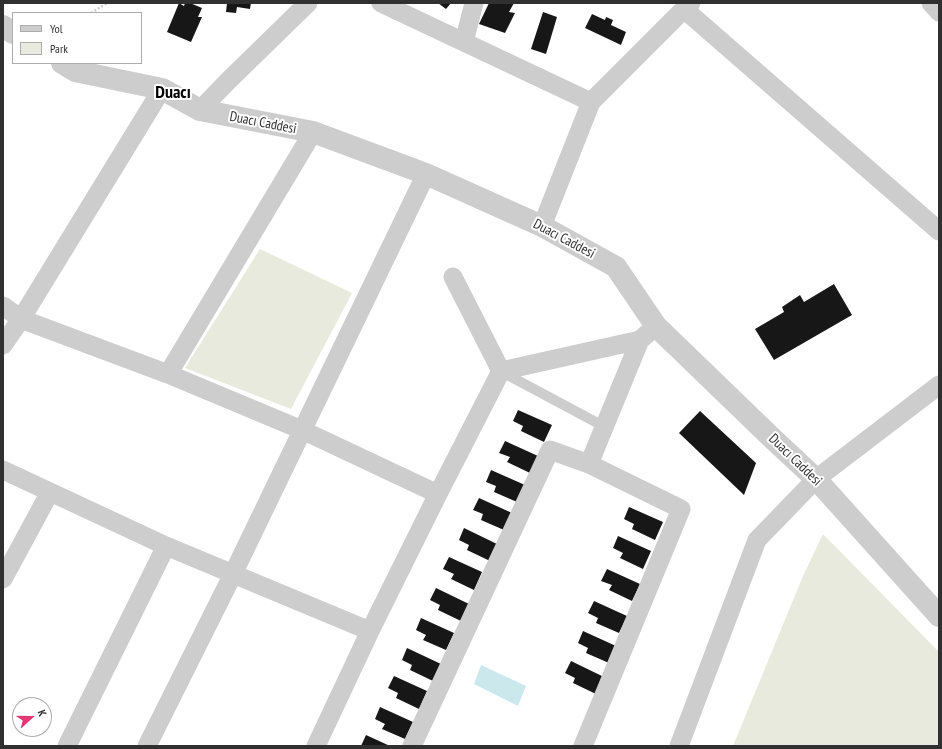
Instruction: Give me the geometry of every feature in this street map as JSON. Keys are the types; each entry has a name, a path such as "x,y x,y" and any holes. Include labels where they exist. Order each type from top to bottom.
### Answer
{"street":[{"path":"200,110 308,3"},
{"path":"381,3 591,102"},
{"path":"464,42 474,3"},
{"path":"931,3 939,12"},
{"path":"542,226 591,102 687,6 939,231"},
{"path":"3,26 12,32"},
{"name":"Duacı Caddesi","path":"64,64 75,71 162,89 200,110 313,132 426,174 542,226 616,267 648,333 773,439 816,479 939,616"},
{"path":"3,345 21,319 162,89"},
{"path":"168,374 313,132"},
{"path":"148,746 233,574 426,174"},
{"path":"453,277 501,372"},
{"path":"3,306 21,319 168,374 302,430 438,494"},
{"path":"316,746 370,631 501,372 648,333"},
{"path":"589,464 648,333"},
{"path":"679,746 757,540 816,479 939,385"},
{"path":"412,746 550,450 589,464 681,509 583,746"},
{"path":"3,470 166,546 370,631"},
{"path":"3,579 50,492"},
{"path":"67,746 166,546"}],"lane":[{"path":"501,372 605,427"}],"path":[{"path":"93,12 107,3"}],"green space":[{"path":"260,249 352,293 291,409 185,368"},
{"path":"823,534 939,652 939,746 733,746 803,576"}],"water":[{"path":"481,665 526,686 518,706 474,684"}],"building":[{"path":"179,3 184,6 185,3 190,3 202,8 198,17 202,17 191,42 167,32"},
{"path":"227,3 251,3 250,9 237,7 236,13 226,12"},
{"path":"438,3 451,3 446,9"},
{"path":"489,3 514,3 509,12 515,13 505,33 479,24"},
{"path":"543,12 557,17 546,54 531,49"},
{"path":"592,14 605,20 606,17 613,20 611,25 626,32 621,45 585,28"},
{"path":"834,284 852,315 774,360 755,329 784,312 782,307 800,295 804,302"},
{"path":"518,410 552,425 544,442 521,431 523,426 513,421"},
{"path":"700,411 756,463 744,495 679,433"},
{"path":"505,441 538,456 530,473 507,462 510,457 499,453"},
{"path":"491,470 525,485 517,502 494,492 496,486 486,482"},
{"path":"479,498 512,513 504,530 481,520 483,514 473,510"},
{"path":"629,507 663,522 655,540 632,529 634,524 624,519"},
{"path":"464,528 497,544 490,561 467,550 469,545 459,540"},
{"path":"618,536 651,551 643,569 620,558 623,553 613,548"},
{"path":"449,557 482,572 474,590 451,579 454,574 443,569"},
{"path":"607,569 640,584 632,601 609,590 612,585 601,581"},
{"path":"436,588 469,604 461,621 438,610 440,605 430,600"},
{"path":"594,601 627,616 619,633 596,623 598,618 588,613"},
{"path":"421,618 454,633 446,650 423,640 426,635 416,630"},
{"path":"583,631 616,646 609,663 586,653 588,648 578,643"},
{"path":"407,648 441,664 433,681 410,670 412,665 402,660"},
{"path":"571,661 604,677 596,694 573,683 575,678 565,673"},
{"path":"394,676 427,691 419,709 396,698 398,693 388,688"},
{"path":"380,707 413,722 405,739 382,729 385,724 375,719"},
{"path":"366,735 390,746 361,746"}],"district":[{"name":"Duacı","path":"173,93"}]}
